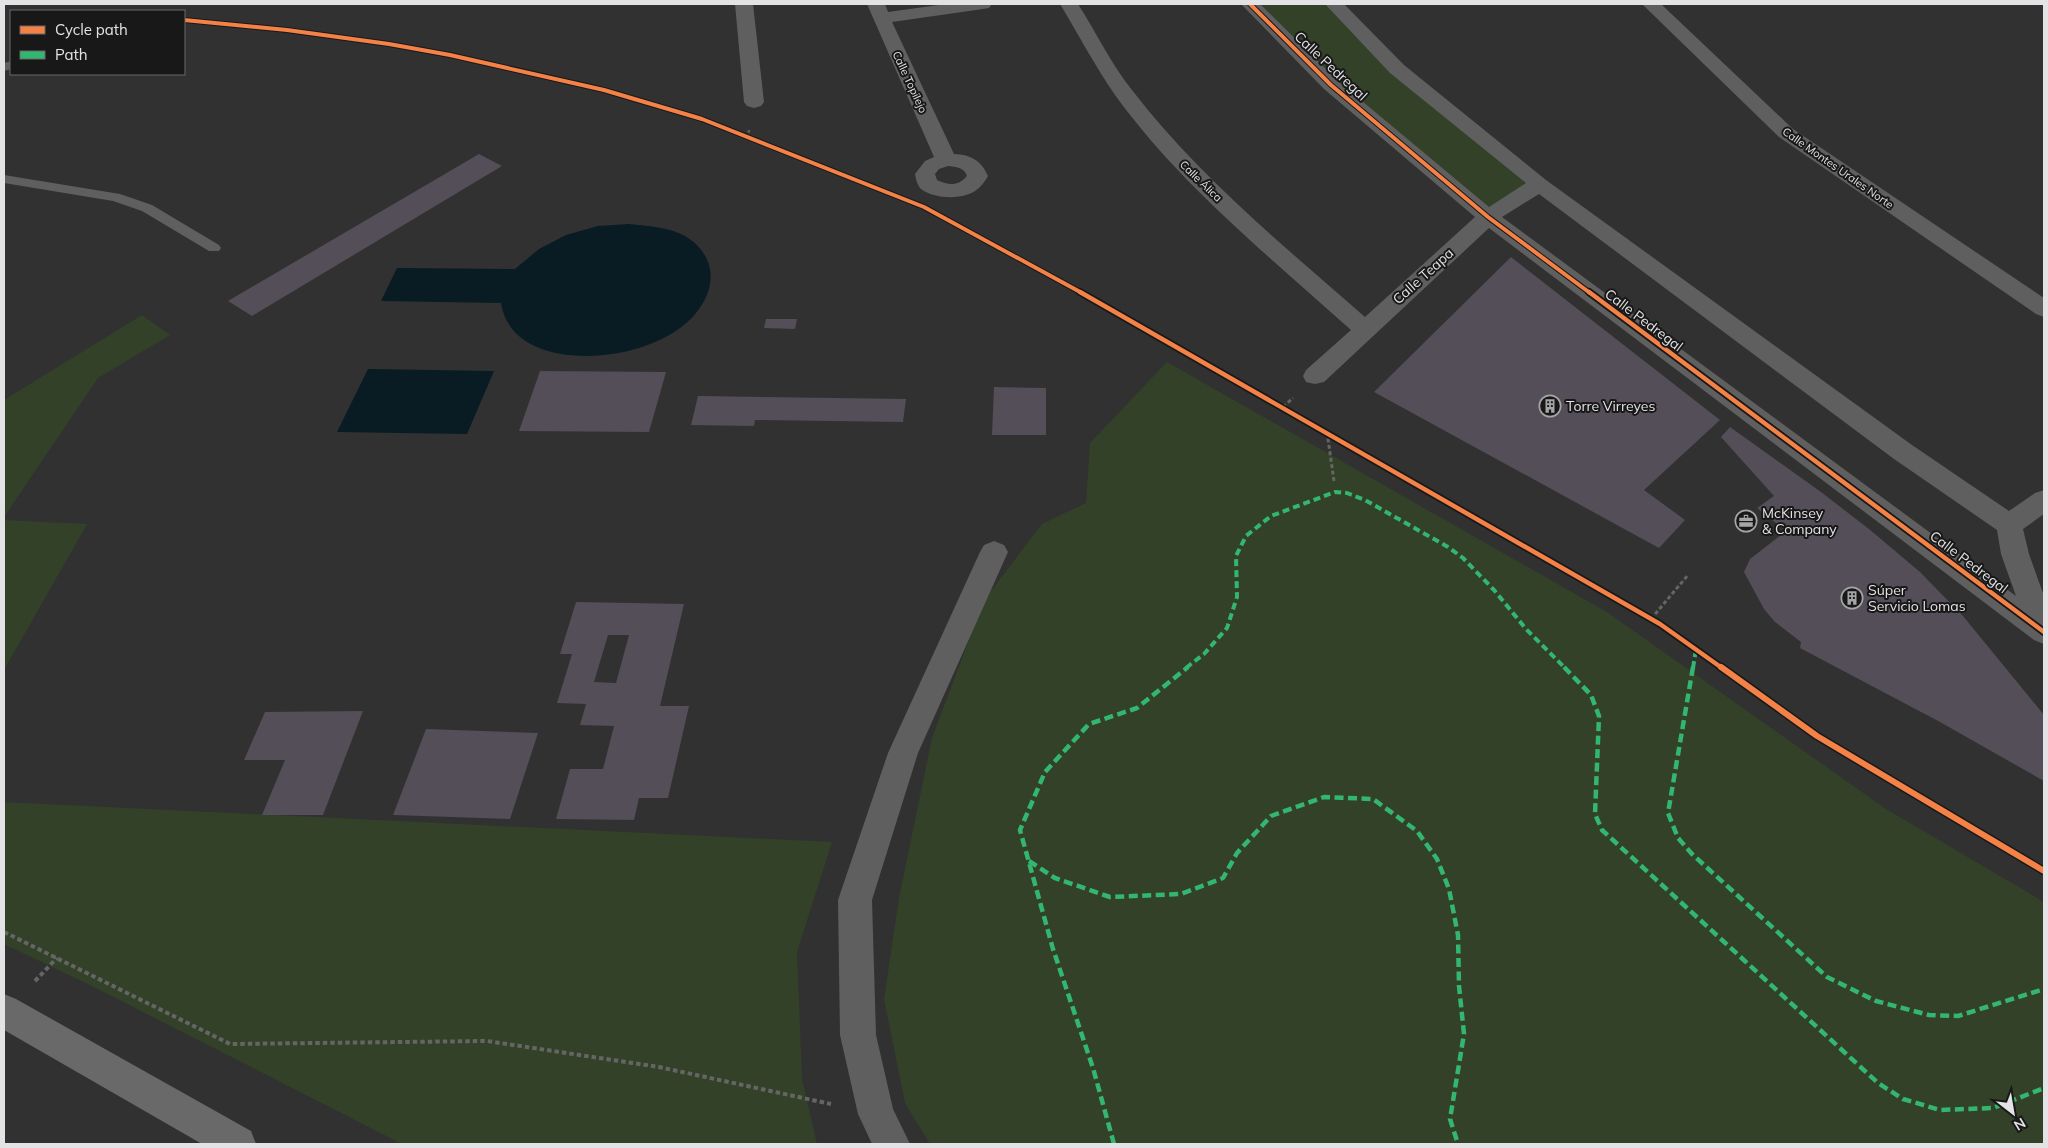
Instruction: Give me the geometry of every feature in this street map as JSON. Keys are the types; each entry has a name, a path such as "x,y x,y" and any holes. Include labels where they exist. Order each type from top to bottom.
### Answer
{"main road":[{"path":"4,1011 238,1144"}],"street":[{"path":"744,4 754,102"},
{"path":"878,11 983,4"},
{"name":"Calle Álica","path":"1069,4 1122,92 1177,157 1250,228 1365,329"},
{"name":"Calle Pedregal","path":"1250,4 1331,85 1488,217 2044,631"},
{"path":"1334,4 1397,69 1538,184 1903,452 2009,525 2015,554 2044,631"},
{"name":"Calle Montes Urales Norte","path":"1651,4 1786,133 2044,309"},
{"name":"Calle Topilejo","path":"878,11 946,160"},
{"name":"Calle Teapa","path":"1315,376 1488,217 1538,184"},
{"path":"2009,525 2044,500"},
{"path":"891,1144 876,1114 858,1035 854,900 903,753 994,552"}],"lane":[{"path":"4,179 115,197 147,208 214,248"}],"path":[{"path":"739,134 757,141"},
{"path":"1275,402 1291,411"},
{"path":"1320,428 1336,437"},
{"path":"1327,432 1334,481"},
{"path":"1651,619 1688,575"},
{"path":"1643,614 1660,624"},
{"path":"4,932 230,1044 487,1041 659,1068 876,1114"}],"green space":[{"path":"1256,4 1330,4 1395,70 1534,183 1487,213 1332,82"},
{"path":"142,315 170,335 98,378 4,517 4,400"},
{"path":"1167,362 1607,612 1886,809 2044,902 2044,1144 930,1144 905,1103 884,999 899,898 932,738 984,600 1042,524 1086,503 1090,443"},
{"path":"4,520 87,524 4,670"},
{"path":"4,802 832,842 797,952 802,1079 817,1144 402,1144 96,988 4,944"}],"water":[{"path":"629,224 665,229 685,236 703,252 710,272 708,292 696,313 683,326 666,337 647,345 606,355 566,355 539,348 524,340 511,328 501,303 381,301 397,268 515,269 539,249 566,235 598,226"},
{"path":"368,369 494,371 467,434 337,432"}],"building":[{"path":"479,154 502,166 252,316 228,301"},
{"name":"Torre Virreyes","path":"1511,257 1720,420 1644,490 1685,520 1659,548 1374,392"},
{"path":"766,319 797,319 795,329 764,328"},
{"path":"540,371 666,372 649,432 519,431"},
{"path":"994,387 1046,388 1046,435 992,435"},
{"path":"698,396 906,399 903,422 755,420 754,426 691,425"},
{"name":"Súper Servicio Lomas","path":"1730,427 1869,529 1920,572 1963,616 2044,715 2044,781 1940,722 1800,648 1801,642 1775,622 1764,609 1744,572 1750,559 1786,531 1757,508 1774,496 1721,437"},
{"path":"576,602 684,604 660,706 689,706 668,798 639,798 634,820 556,819 570,769 603,769 614,726 580,725 586,704 557,703 572,654 560,654","holes":["608,635 629,635 616,683 594,682"]},
{"path":"363,711 323,815 262,815 285,760 244,760 265,712"},
{"path":"426,729 538,733 510,819 393,815"}],"marked path":[{"path":"1114,1144 1093,1068 1053,949 1020,830 1045,772 1089,724 1137,708 1204,654 1227,628 1237,597 1236,556 1246,536 1271,516 1335,492 1347,493 1365,500 1448,547 1463,558 1494,590 1526,629 1591,695 1599,716 1595,814 1602,830 1878,1083 1903,1099 1940,1110 1993,1108 2044,1088"},
{"path":"1696,649 1668,813 1678,838 1692,854 1827,977 1876,1001 1929,1015 1958,1016 2044,989"},
{"path":"1029,861 1055,878 1110,897 1181,894 1223,878 1237,853 1271,816 1324,797 1373,799 1417,831 1437,859 1449,889 1458,935 1459,986 1464,1034 1450,1119 1458,1144"}],"cycle path":[{"path":"1250,4 1331,85 1488,217 2044,632"},
{"path":"185,20 287,30 389,44 450,55 604,90 702,119 924,207 1011,253 1283,407 1660,624 1817,736 2044,871"}],"place":[{"name":"Torre Virreyes","path":"1550,406"},
{"name":"McKinsey & Company","path":"1746,521"},
{"name":"Súper Servicio Lomas","path":"1852,598"}]}
